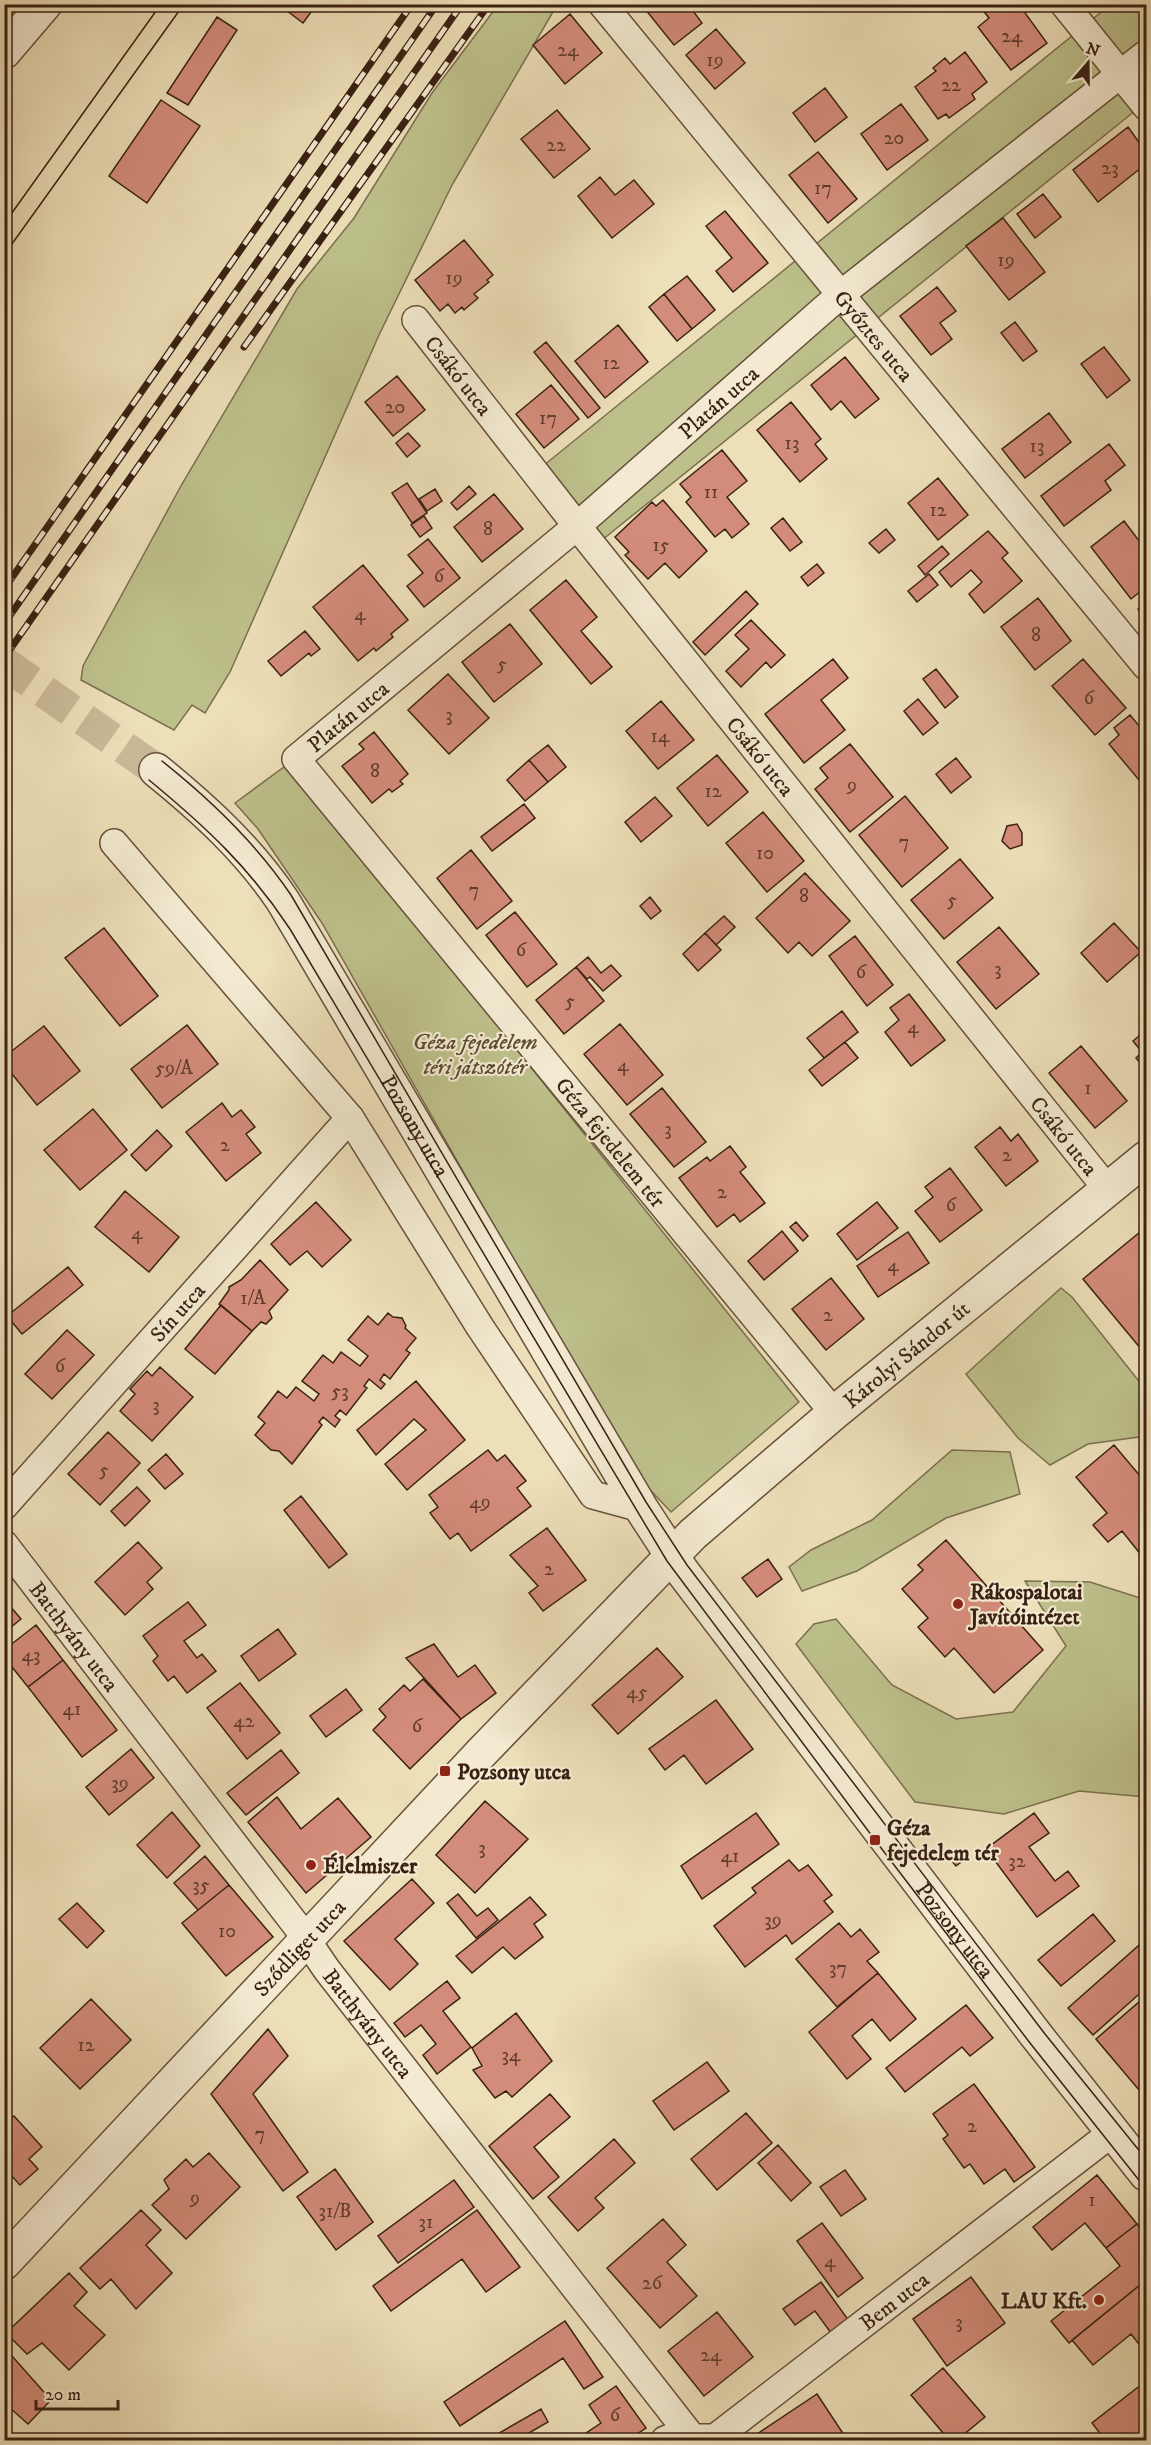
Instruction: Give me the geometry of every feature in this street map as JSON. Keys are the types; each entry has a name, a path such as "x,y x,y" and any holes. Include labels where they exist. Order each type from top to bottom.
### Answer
{"street":[{"path":"7,49 21,4"},
{"path":"7,49 45,4"},
{"name":"Győztes utca","path":"602,4 1146,666"},
{"path":"1064,4 1146,106"},
{"name":"Platán utca","path":"296,759 577,526 840,295 1146,54"},
{"name":"Csákó utca","path":"416,320 577,526 1108,1190"},
{"name":"Géza fejedelem tér","path":"296,759 834,1413"},
{"name":"Pozsony utca","path":"156,770 233,838 268,879 283,901 641,1508 672,1556 815,1747 1146,2174"},
{"path":"114,843 350,1118 480,1327 593,1494 641,1508"},
{"name":"Sín utca","path":"4,1506 350,1118"},
{"name":"Károlyi Sándor út","path":"672,1556 693,1534 834,1413 1146,1158"},
{"name":"Batthyány utca","path":"4,1544 683,2439"},
{"name":"Sződliget utca","path":"4,2263 482,1752 672,1556"},
{"name":"Bem utca","path":"683,2439 715,2438 1113,2132"}],"green space":[{"path":"498,5 557,5 452,185 379,335 230,672 205,713 192,705 174,730 81,680 83,666 182,484 297,289 354,218 432,93"},
{"path":"1110,5 1146,5 1146,102 602,540 543,466"},
{"name":"Géza fejedelem téri játszótér","path":"288,764 799,1402 671,1512 635,1474 322,923 258,829 235,803"},
{"path":"1061,1288 1072,1297 1146,1390 1146,1436 1088,1444 1050,1465 1018,1438 966,1374"},
{"path":"952,1450 1010,1452 1020,1494 946,1518 857,1571 802,1591 789,1567 811,1550 872,1520"},
{"path":"1025,1581 1090,1582 1140,1598 1146,1595 1146,1797 1079,1791 1004,1814 915,1802 796,1644 814,1624 836,1619 892,1685 956,1719 1013,1712 1066,1646"}],"building":[{"path":"278,4 317,4 303,23"},
{"path":"641,4 688,4 702,23 674,45"},
{"path":"978,4 1024,4 1029,10 1025,13 1047,43 1011,70 978,27 989,18"},
{"path":"570,14 602,53 565,84 533,45"},
{"path":"217,17 237,30 188,105 167,93"},
{"path":"716,29 745,63 715,89 686,55"},
{"path":"965,52 987,82 972,94 975,99 949,118 946,114 938,119 915,87 936,71 933,68 945,58 950,64"},
{"path":"825,88 847,117 815,142 793,113"},
{"path":"161,100 200,126 147,203 109,176"},
{"path":"901,104 928,140 887,170 861,134"},
{"path":"557,110 590,149 554,178 521,139"},
{"path":"1128,127 1146,152 1146,164 1098,202 1073,170"},
{"path":"818,152 857,199 828,223 789,175"},
{"path":"600,177 615,195 634,180 654,204 612,238 578,196"},
{"path":"1043,194 1061,217 1035,238 1017,214"},
{"path":"725,211 768,263 733,292 716,271 732,258 706,226"},
{"path":"1003,218 1045,272 1009,300 966,246"},
{"path":"464,240 493,275 487,280 489,282 474,294 478,298 464,310 462,307 455,313 448,304 440,311 415,280"},
{"path":"687,276 715,310 692,329 664,294"},
{"path":"937,287 956,311 940,323 952,339 931,355 900,316"},
{"path":"664,294 692,329 677,341 649,307"},
{"path":"1015,322 1037,351 1023,361 1001,333"},
{"path":"618,325 648,362 605,398 575,361"},
{"path":"546,342 600,408 588,418 534,352"},
{"path":"1104,347 1130,380 1107,398 1081,364"},
{"path":"845,357 879,399 855,418 841,401 831,410 811,385"},
{"path":"397,376 425,410 393,436 365,402"},
{"path":"551,385 579,419 544,448 516,414"},
{"path":"791,402 821,439 815,444 827,459 800,482 757,430"},
{"path":"1049,413 1071,442 1025,478 1002,449"},
{"path":"408,433 420,446 407,457 396,443"},
{"path":"1109,444 1125,465 1105,481 1111,490 1064,526 1041,496"},
{"path":"722,450 747,481 727,497 749,524 732,538 725,529 715,537 686,502 691,497 680,484"},
{"path":"938,478 968,515 938,540 908,503"},
{"path":"407,483 427,513 412,523 392,493"},
{"path":"469,486 476,494 457,510 451,503"},
{"path":"435,489 442,501 427,511 419,499"},
{"path":"494,494 523,529 482,562 454,527"},
{"path":"663,500 707,551 679,578 665,563 648,579 625,555 629,552 615,537 652,502 656,506"},
{"path":"424,516 432,528 420,537 411,525"},
{"path":"783,518 802,542 790,551 771,528"},
{"path":"1124,521 1146,550 1146,587 1131,599 1091,547"},
{"path":"886,529 895,540 879,553 869,543"},
{"path":"988,531 1008,553 1002,558 1022,581 984,613 969,594 982,582 971,570 951,587 939,572"},
{"path":"428,539 460,578 424,607 407,586 423,573 408,555"},
{"path":"942,546 949,554 925,575 918,566"},
{"path":"817,564 824,573 808,586 801,577"},
{"path":"363,565 408,620 376,651 374,648 358,661 313,607"},
{"path":"929,574 938,585 917,602 908,591"},
{"path":"566,580 597,617 581,631 612,667 591,684 530,610"},
{"path":"746,591 758,604 705,655 693,642"},
{"path":"1038,598 1071,641 1035,670 1001,627"},
{"path":"1146,602 1146,620 1138,609"},
{"path":"751,620 785,655 771,668 766,662 741,687 726,671 749,649 735,635"},
{"path":"510,624 542,664 494,702 462,662"},
{"path":"305,631 320,649 311,656 309,653 281,676 268,661"},
{"path":"833,659 848,678 821,700 845,730 804,763 765,714"},
{"path":"1083,659 1126,708 1095,735 1052,686"},
{"path":"936,669 958,697 945,708 923,679"},
{"path":"448,674 489,718 449,754 408,710"},
{"path":"918,699 938,723 923,735 904,711"},
{"path":"661,701 694,740 658,769 626,731"},
{"path":"1130,715 1146,734 1146,774 1139,780 1109,744 1119,735 1114,728"},
{"path":"374,732 408,774 400,781 403,784 392,792 389,789 372,803 342,766 364,749 359,744"},
{"path":"850,744 893,797 850,832 815,789 828,778 820,768"},
{"path":"548,745 566,767 548,782 529,760"},
{"path":"717,755 748,792 708,826 677,788"},
{"path":"956,758 971,777 951,793 936,774"},
{"path":"529,760 548,782 525,801 507,780"},
{"path":"905,796 948,848 902,887 859,835"},
{"path":"655,797 672,816 641,842 625,822"},
{"path":"524,804 535,818 492,851 481,837"},
{"path":"763,812 804,861 767,892 726,843"},
{"path":"1017,824 1022,833 1022,845 1010,849 1002,841 1007,826"},
{"path":"471,850 512,901 477,929 437,878"},
{"path":"960,859 993,898 944,939 911,900"},
{"path":"805,873 850,921 812,956 799,942 788,953 756,918"},
{"path":"650,897 661,911 651,919 640,906"},
{"path":"515,912 557,964 527,987 486,935"},
{"path":"724,916 735,927 716,945 705,933"},
{"path":"1114,923 1141,952 1107,982 1081,953"},
{"path":"999,927 1039,974 996,1009 957,962"},
{"path":"104,928 158,996 120,1026 65,958"},
{"path":"705,933 721,950 698,971 683,954"},
{"path":"855,936 893,985 867,1006 829,956"},
{"path":"588,957 601,973 611,965 621,976 603,991 590,977 587,979 576,967"},
{"path":"576,967 604,1001 564,1034 536,1000"},
{"path":"909,994 945,1040 911,1066 885,1032 899,1020 890,1008"},
{"path":"842,1011 858,1032 824,1058 807,1038"},
{"path":"620,1024 663,1075 627,1105 584,1054"},
{"path":"187,1025 218,1064 162,1108 131,1069"},
{"path":"44,1026 80,1071 37,1105 4,1064 4,1057"},
{"path":"1146,1030 1146,1070 1136,1058 1142,1052 1133,1041"},
{"path":"845,1042 858,1058 822,1086 809,1070"},
{"path":"1081,1046 1127,1101 1095,1128 1049,1073"},
{"path":"662,1088 706,1142 674,1167 630,1114"},
{"path":"222,1103 232,1117 241,1110 255,1127 246,1134 261,1153 226,1181 186,1132"},
{"path":"93,1109 127,1150 80,1190 44,1150"},
{"path":"1000,1127 1011,1141 1018,1134 1038,1161 1006,1186 975,1147"},
{"path":"157,1130 172,1146 146,1171 131,1155"},
{"path":"730,1146 746,1167 740,1172 765,1203 740,1222 734,1214 717,1227 679,1178 707,1157 710,1161"},
{"path":"950,1168 982,1210 940,1242 915,1211 933,1197 925,1187"},
{"path":"125,1191 179,1237 149,1272 95,1227"},
{"path":"316,1202 351,1240 322,1267 307,1251 290,1265 271,1244"},
{"path":"877,1202 898,1228 857,1260 837,1234"},
{"path":"796,1222 808,1236 803,1241 790,1227"},
{"path":"1146,1227 1146,1355 1083,1279"},
{"path":"782,1231 798,1251 764,1280 748,1261"},
{"path":"908,1232 929,1263 878,1297 857,1266"},
{"path":"260,1260 288,1290 269,1311 272,1318 266,1324 261,1322 252,1331 219,1304 229,1287 241,1280"},
{"path":"68,1267 83,1285 22,1334 7,1316"},
{"path":"831,1278 864,1319 826,1350 792,1309"},
{"path":"221,1305 252,1331 215,1374 185,1349"},
{"path":"388,1313 393,1317 402,1318 405,1328 416,1338 406,1350 410,1353 390,1379 384,1374 380,1380 385,1384 381,1389 369,1379 364,1386 367,1388 346,1415 340,1410 335,1416 340,1420 335,1427 323,1417 319,1422 322,1425 292,1464 279,1451 271,1450 255,1435 265,1423 258,1417 278,1391 287,1398 296,1387 314,1401 319,1394 302,1381 323,1355 333,1363 341,1352 360,1366 368,1356 348,1340 368,1316 378,1325"},
{"path":"67,1330 94,1355 52,1399 25,1374"},
{"path":"160,1367 193,1397 152,1441 120,1411 135,1394 130,1389 147,1371 152,1376"},
{"path":"416,1381 465,1440 407,1490 385,1464 426,1430 414,1419 376,1455 357,1430"},
{"path":"108,1432 140,1463 100,1505 68,1474"},
{"path":"1114,1445 1146,1483 1146,1561 1122,1531 1108,1542 1093,1525 1107,1513 1076,1477"},
{"path":"488,1450 497,1461 505,1455 526,1481 517,1488 531,1506 471,1551 458,1533 450,1539 430,1513 438,1507 429,1495"},
{"path":"166,1454 183,1474 165,1489 148,1470"},
{"path":"137,1487 150,1501 125,1526 111,1511"},
{"path":"301,1496 347,1554 329,1568 284,1510"},
{"path":"547,1528 586,1580 543,1611 529,1593 538,1586 510,1555"},
{"name":"Rákospalotai Javítóintézet","path":"946,1540 1043,1650 994,1693 954,1648 945,1657 918,1627 928,1618 902,1589 923,1570 918,1565"},
{"path":"138,1542 162,1568 147,1582 153,1589 125,1615 95,1582"},
{"path":"768,1559 782,1579 757,1597 742,1578"},
{"path":"4,1599 21,1619 4,1633"},
{"path":"188,1602 206,1625 184,1641 197,1658 202,1654 216,1671 187,1693 174,1676 168,1681 153,1661 158,1656 143,1636"},
{"path":"36,1625 63,1660 28,1687 4,1657 4,1650"},
{"path":"278,1629 296,1654 259,1681 241,1656"},
{"path":"434,1644 458,1677 475,1665 496,1693 461,1719 406,1658"},
{"path":"657,1648 683,1677 618,1734 592,1705"},
{"path":"63,1660 117,1730 82,1757 28,1687"},
{"path":"423,1679 461,1719 410,1769 373,1730 386,1717 379,1709 404,1685 410,1691"},
{"path":"240,1683 280,1733 247,1759 207,1708"},
{"path":"346,1689 362,1710 326,1737 310,1716"},
{"path":"716,1700 753,1749 706,1784 684,1755 665,1770 649,1749"},
{"path":"131,1749 154,1778 109,1815 86,1787"},
{"path":"281,1750 299,1773 246,1815 227,1793"},
{"name":"Élelmiszer","path":"277,1797 301,1829 338,1798 371,1837 306,1893 248,1822"},
{"path":"485,1801 528,1839 475,1893 436,1855"},
{"path":"172,1812 200,1846 167,1878 137,1845"},
{"path":"756,1813 779,1844 702,1899 681,1866"},
{"path":"1034,1813 1049,1833 1029,1847 1055,1881 1068,1871 1079,1886 1037,1917 986,1849"},
{"path":"952,1850 961,1862 956,1866 947,1855"},
{"path":"205,1856 229,1885 198,1910 174,1883"},
{"path":"789,1860 799,1871 808,1865 832,1895 824,1901 833,1912 792,1944 786,1935 745,1967 714,1926 756,1893 752,1888"},
{"path":"412,1879 434,1903 395,1939 418,1964 390,1990 344,1941"},
{"path":"229,1885 273,1937 226,1976 182,1923"},
{"path":"458,1894 477,1916 488,1908 498,1920 476,1938 447,1903"},
{"path":"530,1897 546,1915 534,1924 543,1937 515,1959 503,1947 472,1973 456,1956"},
{"path":"77,1903 104,1931 87,1948 59,1919"},
{"path":"1093,1914 1115,1941 1061,1986 1038,1960"},
{"path":"839,1923 851,1937 860,1929 879,1952 867,1961 878,1973 837,2007 796,1959"},
{"path":"1146,1939 1146,1988 1093,2035 1068,2008"},
{"path":"878,1973 916,2019 890,2041 872,2019 852,2036 871,2059 847,2079 809,2032"},
{"path":"447,1981 460,1998 443,2011 471,2047 437,2074 423,2055 436,2044 421,2025 405,2037 394,2023"},
{"path":"1146,1996 1146,2050 1140,2055 1146,2062 1146,2083 1139,2090 1096,2039"},
{"path":"91,1999 131,2040 80,2089 40,2048"},
{"path":"966,2005 993,2038 970,2056 962,2047 905,2092 886,2068"},
{"path":"516,2013 552,2061 512,2097 506,2091 495,2098 473,2070 482,2066 472,2048"},
{"path":"268,2029 288,2056 253,2094 308,2172 283,2191 211,2094"},
{"path":"707,2062 729,2091 674,2130 653,2101"},
{"path":"974,2084 1035,2167 1014,2182 1005,2169 984,2184 970,2164 964,2168 943,2139 948,2135 933,2114"},
{"path":"550,2094 570,2117 534,2147 559,2177 533,2199 489,2146"},
{"path":"746,2113 772,2143 717,2190 691,2159"},
{"path":"14,2116 42,2147 29,2159 38,2169 20,2185 10,2174 4,2179 4,2124"},
{"path":"614,2139 635,2163 595,2198 604,2208 578,2231 548,2197"},
{"path":"778,2145 811,2183 791,2201 758,2163"},
{"path":"209,2153 240,2187 186,2239 152,2205 169,2189 164,2180 186,2159 193,2167"},
{"path":"335,2169 373,2222 336,2250 297,2197"},
{"path":"845,2170 866,2199 841,2216 820,2187"},
{"path":"1097,2175 1137,2224 1106,2248 1085,2223 1052,2250 1033,2227"},
{"path":"454,2180 474,2207 398,2263 378,2236"},
{"path":"141,2210 161,2230 146,2245 172,2273 136,2309 111,2279 100,2289 80,2268"},
{"path":"477,2210 520,2267 486,2292 462,2259 391,2311 373,2286"},
{"path":"663,2219 686,2245 667,2262 697,2296 660,2328 607,2268"},
{"path":"822,2223 863,2278 838,2297 797,2241"},
{"name":"LAU Kft.","path":"1137,2224 1146,2235 1146,2280 1069,2343 1051,2321 1120,2266 1106,2248"},
{"path":"69,2273 87,2292 74,2306 105,2335 69,2370 42,2343 27,2354 6,2333"},
{"path":"971,2277 1005,2323 947,2366 913,2319"},
{"path":"1146,2280 1146,2353 1131,2334 1093,2365 1072,2340"},
{"path":"821,2282 849,2321 831,2333 815,2311 795,2325 783,2309"},
{"path":"717,2312 753,2357 704,2396 668,2351"},
{"path":"565,2321 603,2377 584,2389 563,2358 460,2426 444,2402"},
{"path":"4,2347 51,2400 28,2424 10,2408 4,2414"},
{"path":"943,2368 985,2417 957,2440 949,2440 911,2395"},
{"path":"1146,2381 1146,2427 1129,2440 1105,2440 1092,2423"},
{"path":"616,2386 646,2428 628,2440 582,2440 580,2437 601,2423 589,2405"},
{"path":"817,2394 846,2438 842,2440 748,2440"},
{"path":"541,2409 548,2422 517,2440 487,2440"}],"tunnel":[{"path":"4,663 156,770"}],"tram line":[{"path":"4,224 161,4"},
{"path":"4,255 184,4"},
{"path":"162,761 232,823 291,895 646,1502 687,1565 1045,2034 1146,2159"},
{"path":"149,780 225,849 275,907 667,1561 875,1840 1030,2043 1146,2189"}],"railway":[{"path":"4,589 412,4"},
{"path":"4,624 437,4"},
{"path":"4,658 462,4"},
{"path":"244,347 489,4"}],"place":[{"name":"Rákospalotai Javítóintézet","path":"958,1604"},
{"name":"Pozsony utca","path":"445,1771"},
{"name":"Géza fejedelem tér","path":"875,1840"},
{"name":"Élelmiszer","path":"311,1865"},
{"name":"LAU Kft.","path":"1099,2300"}]}
